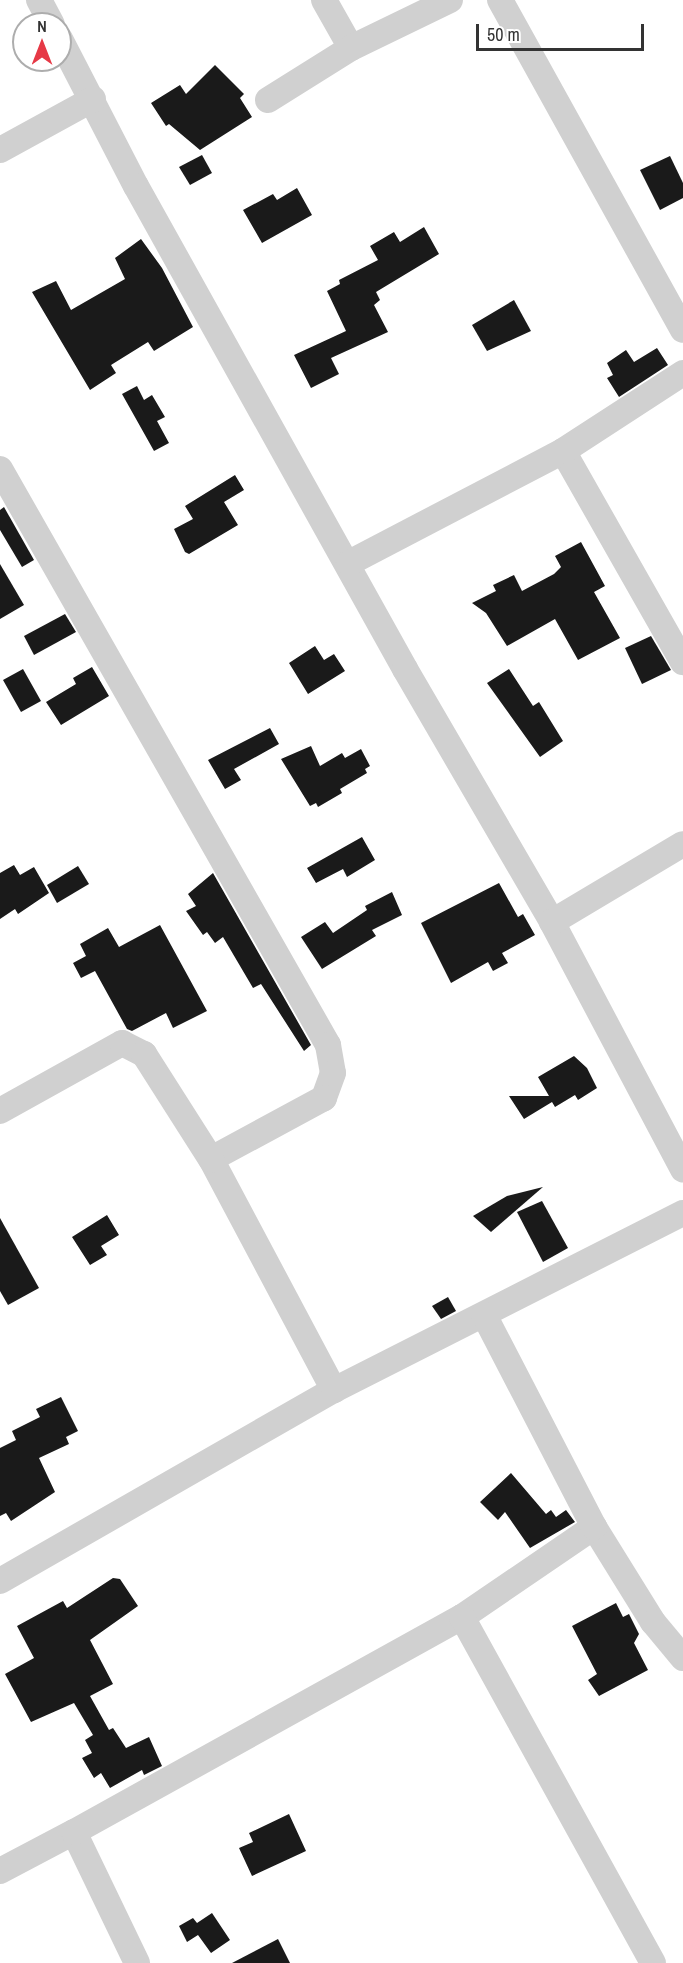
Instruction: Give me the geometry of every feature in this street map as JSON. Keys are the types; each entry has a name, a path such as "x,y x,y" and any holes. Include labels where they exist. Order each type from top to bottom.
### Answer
{"street":[{"path":"324,0 351,48"},
{"path":"268,100 351,48 450,0"},
{"path":"500,0 683,330"},
{"path":"72,61 136,186 349,563 405,669 552,922 683,1169"},
{"path":"0,150 93,99"},
{"path":"349,563 562,451 683,373"},
{"path":"562,451 683,662"},
{"path":"0,469 328,1045 333,1073 324,1098 211,1159"},
{"path":"552,922 683,844"},
{"path":"0,1111 122,1043 144,1054 211,1159 334,1390"},
{"path":"0,1581 334,1390 683,1212"},
{"path":"484,1315 594,1527 652,1622 683,1658"},
{"path":"0,1871 462,1617 594,1527"},
{"path":"462,1617 653,1963"},
{"path":"74,1832 137,1963"}],"building":[{"path":"215,65 244,94 240,98 252,117 200,150 169,124 166,126 151,103 180,85 186,94"},
{"path":"202,155 212,173 190,185 179,167"},
{"path":"670,156 683,183 683,198 660,210 640,170"},
{"path":"297,188 312,215 262,243 243,210 273,194 277,200"},
{"path":"424,227 439,254 376,292 380,300 374,305 388,332 331,358 339,374 311,388 294,355 346,331 327,291 340,284 339,280 378,260 370,246 394,232 400,242"},
{"path":"141,239 162,268 193,327 154,351 148,342 111,365 116,373 90,390 32,292 56,281 71,310 125,279 115,258"},
{"path":"514,300 531,331 487,351 472,325"},
{"path":"657,348 668,365 619,397 607,378 613,375 607,363 626,350 634,362"},
{"path":"137,386 144,400 152,395 165,417 157,421 169,443 154,451 122,394"},
{"path":"235,475 244,490 224,502 238,525 189,554 185,552 174,529 193,519 185,506"},
{"path":"4,507 34,560 22,567 0,530 0,510"},
{"path":"581,542 605,586 594,592 620,638 578,660 555,619 507,646 486,613 472,603 496,591 493,585 514,575 522,591 554,574 561,567 555,556"},
{"path":"0,564 24,605 0,619"},
{"path":"65,614 76,632 34,655 24,636"},
{"path":"651,636 671,670 642,684 625,648"},
{"path":"315,646 324,660 334,654 345,671 308,694 289,663"},
{"path":"92,667 109,696 61,725 46,702 76,684 73,678"},
{"path":"23,669 41,701 21,712 3,680"},
{"path":"509,669 533,706 539,702 563,741 540,757 487,683"},
{"path":"270,728 279,744 234,769 241,780 225,789 208,760"},
{"path":"311,746 320,766 342,753 345,758 361,749 370,766 365,769 367,773 340,789 342,793 318,807 316,803 310,806 281,759"},
{"path":"362,837 375,860 347,877 343,869 316,883 307,868"},
{"path":"14,865 20,875 34,867 49,893 18,914 15,909 0,919 0,873"},
{"path":"78,866 89,884 57,903 47,885"},
{"path":"213,873 311,1045 304,1051 261,984 253,988 223,937 215,943 207,932 203,935 186,911 196,906 188,894"},
{"path":"499,883 518,917 523,914 535,935 502,953 508,963 493,971 488,962 451,983 421,923"},
{"path":"392,892 402,915 372,930 376,936 322,969 301,937 325,922 333,933 367,910 365,906"},
{"path":"160,925 207,1011 173,1028 166,1013 132,1031 127,1029 95,971 81,978 73,963 86,956 80,944 108,928 119,947"},
{"path":"574,1056 587,1068 597,1088 578,1100 575,1095 555,1107 552,1102 524,1119 509,1096 549,1096 538,1077"},
{"path":"543,1187 491,1232 473,1216 507,1196"},
{"path":"542,1201 568,1248 543,1262 517,1212"},
{"path":"107,1215 119,1235 101,1246 107,1255 90,1265 72,1237"},
{"path":"0,1218 39,1288 8,1305 0,1291"},
{"path":"448,1297 456,1311 441,1319 432,1306"},
{"path":"61,1397 78,1431 66,1437 69,1444 39,1458 55,1492 11,1521 6,1513 0,1516 0,1448 16,1440 12,1431 40,1417 36,1409"},
{"path":"511,1473 546,1514 551,1510 556,1517 566,1510 575,1522 530,1548 505,1512 498,1520 480,1502"},
{"path":"113,1578 120,1579 138,1606 90,1640 113,1684 90,1696 109,1730 113,1728 126,1748 149,1737 162,1766 144,1775 142,1770 110,1788 101,1773 94,1778 82,1758 92,1753 85,1740 93,1735 74,1703 31,1722 5,1674 34,1658 17,1626 63,1601 67,1608"},
{"path":"616,1603 623,1617 629,1614 639,1634 634,1643 648,1670 599,1696 588,1680 597,1674 572,1626"},
{"path":"289,1814 306,1851 252,1876 239,1848 253,1842 249,1833"},
{"path":"212,1913 230,1940 211,1953 198,1935 187,1942 179,1926 193,1918 197,1923"},
{"path":"278,1939 290,1963 232,1963"}]}
